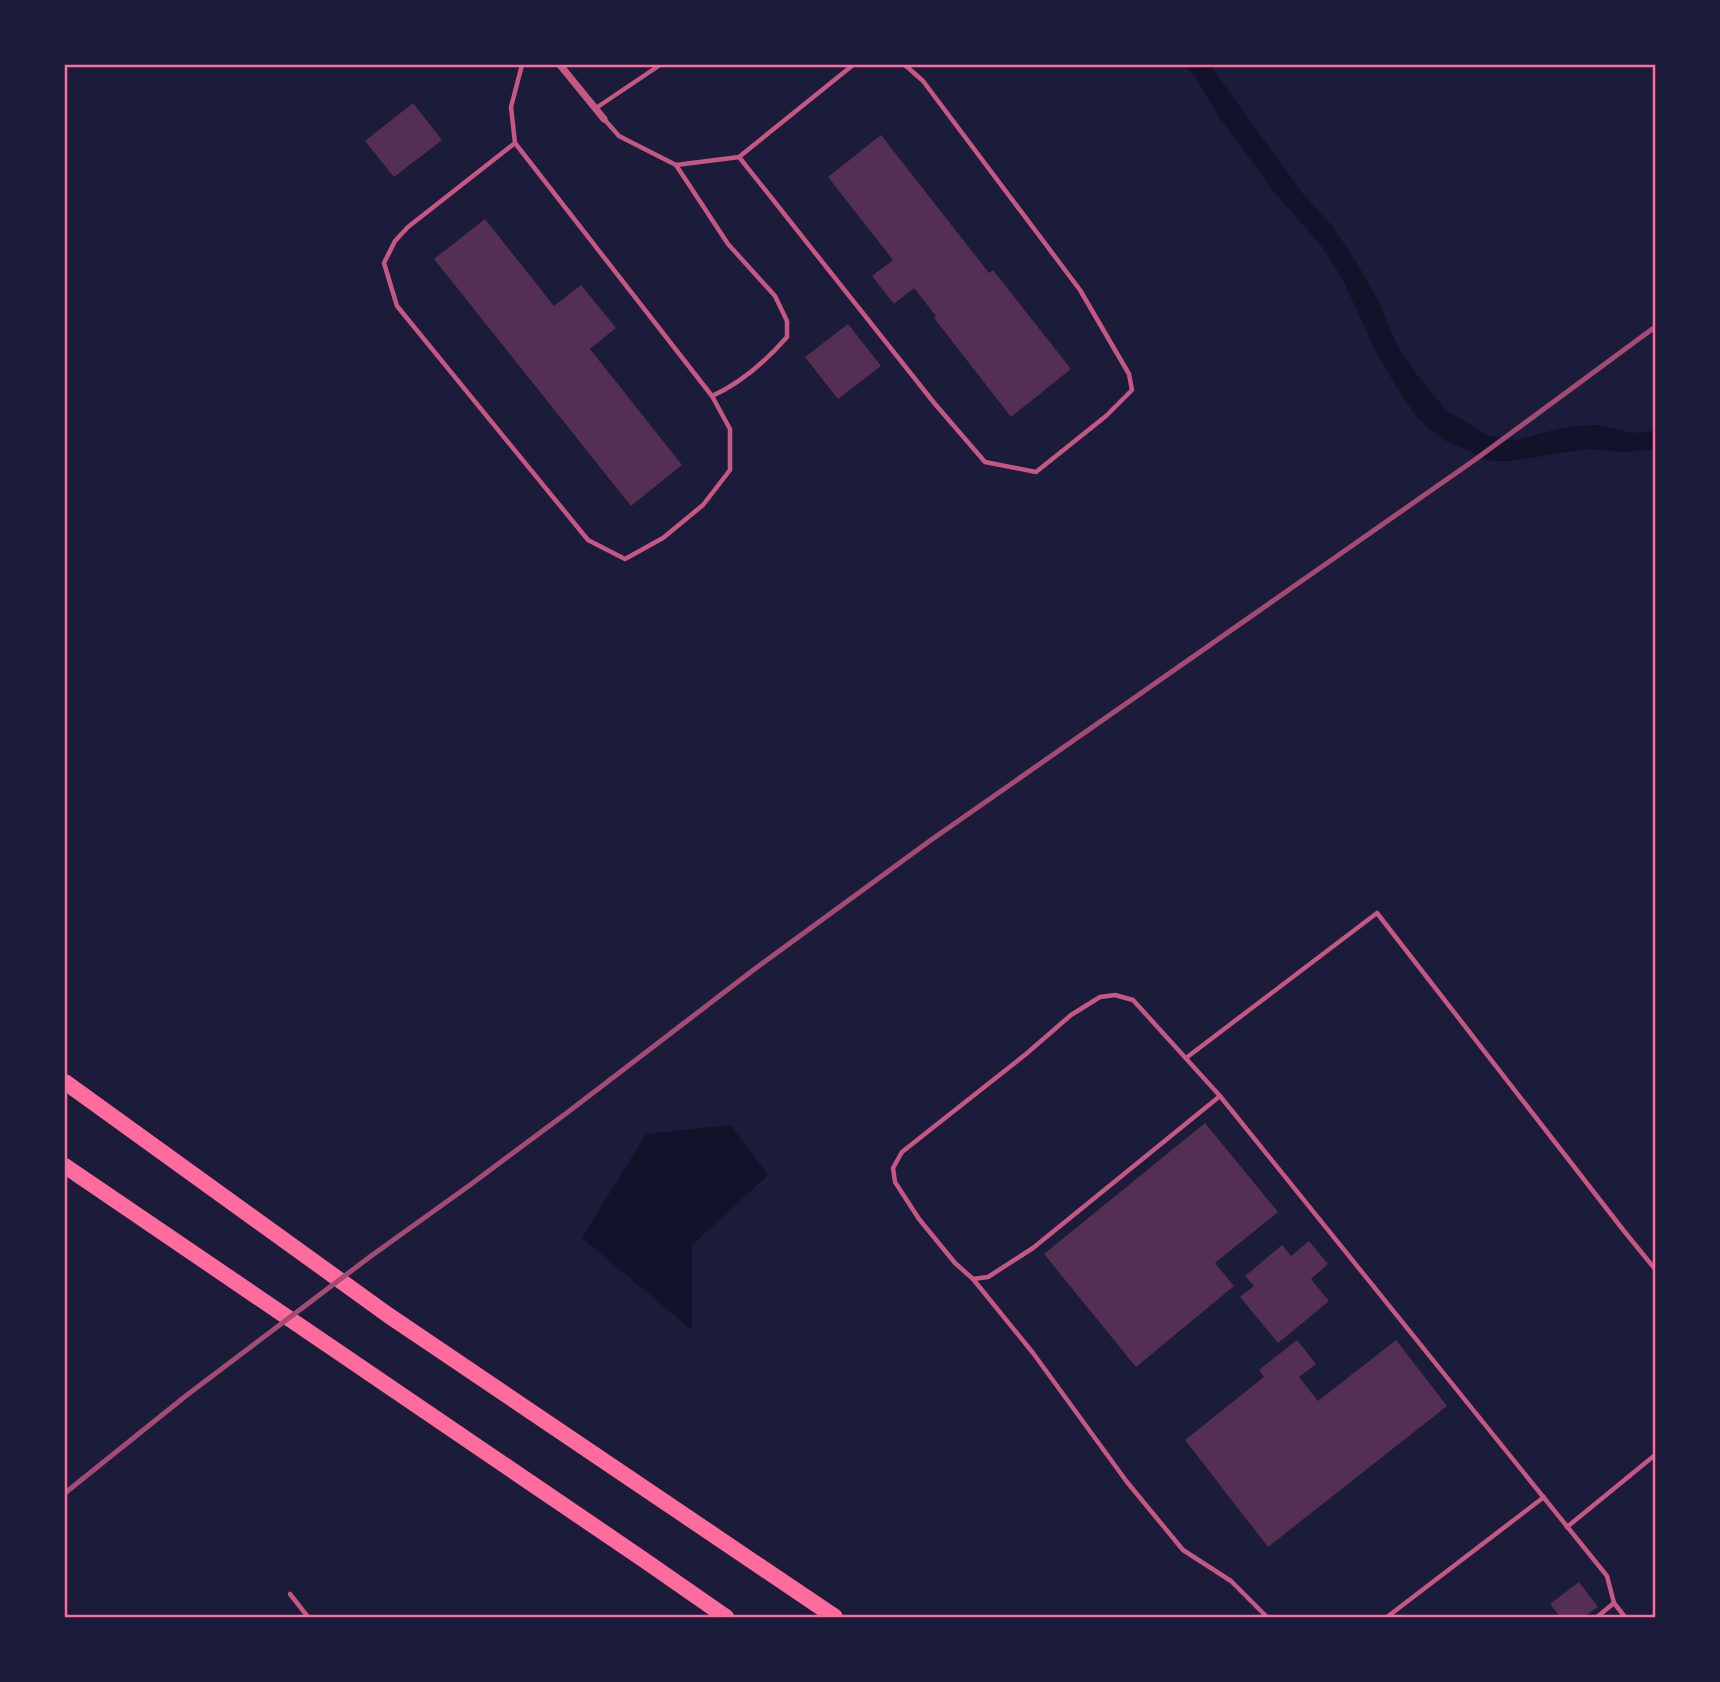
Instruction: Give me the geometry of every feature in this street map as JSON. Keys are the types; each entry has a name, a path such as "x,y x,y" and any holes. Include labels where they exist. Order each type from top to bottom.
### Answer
{"highway":[{"path":"65,1082 388,1315 835,1617"},
{"path":"65,1166 726,1617"}],"street":[{"path":"560,65 604,119"}],"lane":[{"path":"515,143 408,226 395,240 384,263 397,306 588,540 625,559 663,538 703,505 730,470 730,429 712,396 515,143 511,107 522,65"},
{"path":"596,108 660,65"},
{"path":"676,165 739,157 853,65"},
{"path":"739,157 935,404 985,462 1036,472 1106,416 1132,390 1129,374 1080,290 923,81 905,65"},
{"path":"604,119 619,136 676,165 728,244 775,296 787,321 788,337 771,357 729,388 712,396"},
{"path":"1186,1058 1377,913 1655,1269"},
{"path":"1267,1617 1231,1581 1183,1550 1126,1482 1033,1353 919,1219 895,1182 893,1168 902,1152 1071,1015 1100,997 1115,995 1133,1000 1220,1096 1607,1576 1614,1603 1625,1617"},
{"path":"972,1279 988,1277 1033,1248 1220,1096"},
{"path":"1567,1527 1655,1455"},
{"path":"1387,1617 1544,1497"},
{"path":"290,1594 308,1617"},
{"path":"1597,1617 1614,1603"}],"shaded area":[{"path":"1185,65 1211,65 1303,194 1332,226 1378,301 1397,345 1446,410 1489,436 1513,441 1566,427 1598,425 1632,433 1655,431 1655,448 1622,452 1586,449 1512,461 1491,461 1444,440 1418,419 1394,383 1341,276 1320,244 1274,192"},
{"path":"730,1125 768,1175 692,1245 692,1330 582,1238 646,1134"}],"building":[{"path":"413,103 442,140 394,177 365,141"},
{"path":"881,135 989,273 993,270 1071,369 1011,417 914,288 894,304 872,276 893,260 828,177"},
{"path":"485,219 554,306 581,285 616,328 590,349 682,465 631,506 434,259"},
{"path":"848,324 881,366 838,399 805,357"},
{"path":"1205,1123 1278,1212 1215,1263 1234,1286 1136,1367 1044,1254"},
{"path":"1309,1241 1328,1264 1311,1279 1329,1301 1278,1343 1240,1297 1254,1286 1245,1276 1282,1245 1291,1256"},
{"path":"1297,1340 1316,1364 1299,1377 1318,1401 1396,1340 1447,1406 1268,1547 1185,1440 1264,1377 1259,1370"},
{"path":"1579,1582 1598,1607 1583,1617 1560,1617 1550,1604"}],"railway":[{"path":"65,1493 187,1395 568,1112 752,971 931,840 1476,459 1655,327"}]}
